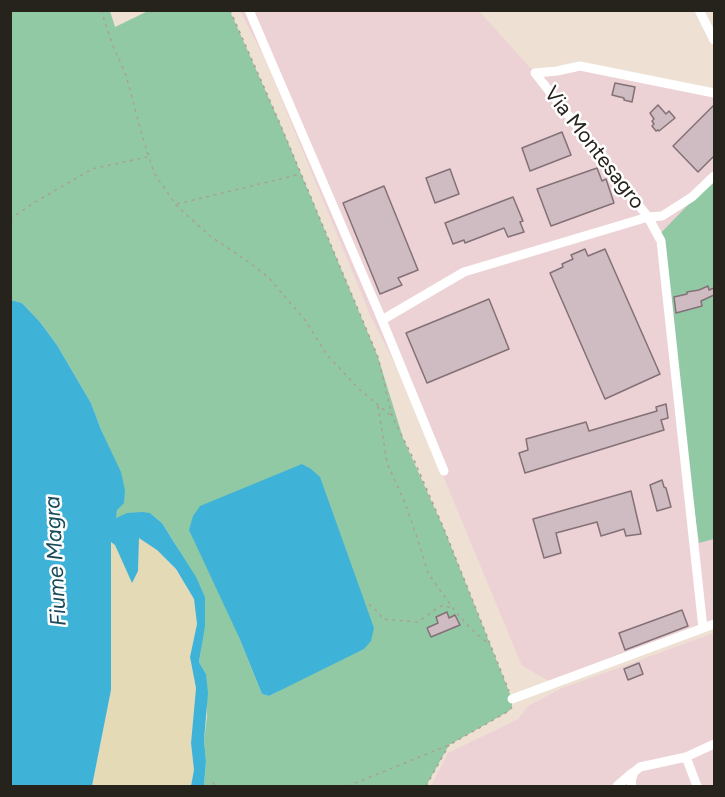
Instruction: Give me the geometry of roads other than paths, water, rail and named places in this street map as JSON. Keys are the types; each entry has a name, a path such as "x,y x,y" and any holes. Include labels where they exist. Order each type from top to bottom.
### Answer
{"street":[{"path":"249,10 444,471"},
{"path":"699,10 714,40"},
{"name":"Via Montesagro","path":"714,93 580,66 535,73 648,217 662,216 692,197 714,176"},
{"path":"382,320 464,272 648,217 661,241 704,628"},
{"path":"512,699 714,624"},
{"path":"617,786 640,767 686,757 714,744"},
{"path":"686,757 697,786"},
{"path":"632,786 630,781 634,772"}],"water":[{"name":"Fiume Magra","path":"11,300 22,303 40,322 57,345 91,403 121,472 125,490 124,503 117,510 116,518 127,513 142,512 150,513 162,523 196,577 205,597 205,626 199,662 206,674 208,693 204,740 206,761 204,786 191,786 194,770 191,743 196,688 190,657 197,624 194,599 176,569 157,550 139,538 138,571 132,583 115,545 111,542 111,690 92,786 11,786"},
{"path":"302,464 320,477 374,628 371,641 364,649 269,696 262,694 238,635 189,530 193,516 200,506"}]}
